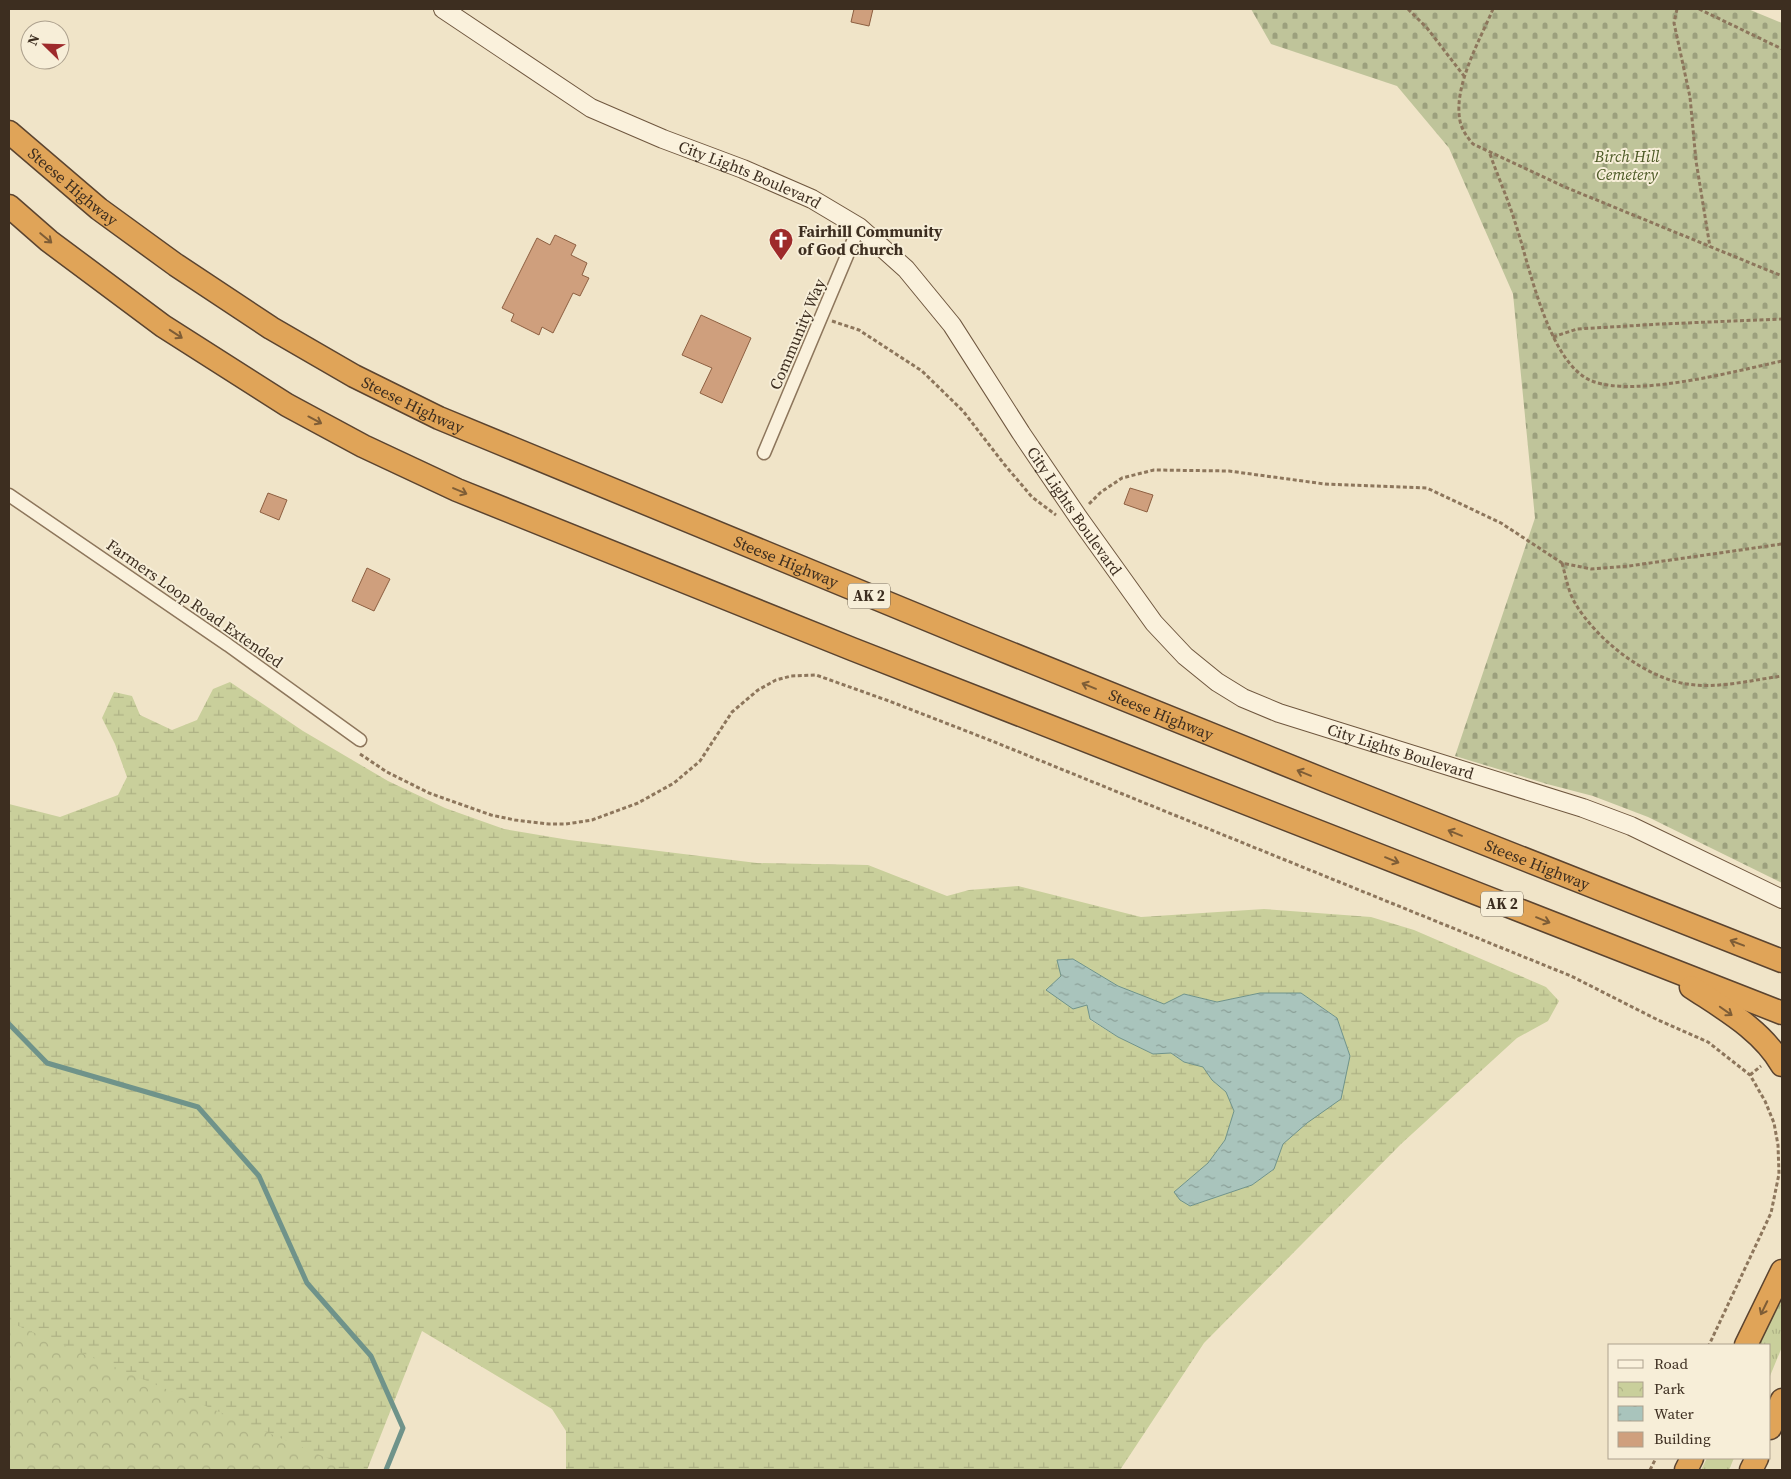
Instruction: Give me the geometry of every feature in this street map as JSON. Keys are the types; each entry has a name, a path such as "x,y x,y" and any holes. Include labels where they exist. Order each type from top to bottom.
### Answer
{"highway":[{"name":"Steese Highway","path":"9,132 99,209 271,328 354,376 439,418 965,636 1782,961"},
{"name":"AK 2","path":"9,206 49,241 163,326 271,394 363,446 458,490 852,649 1782,1013"},
{"path":"1657,964 1752,1029 1772,1048 1773,1065"},
{"path":"1746,1344 1782,1271"},
{"path":"1771,1426 1782,1400"}],"street":[{"name":"City Lights Boulevard","path":"443,9 591,108 812,199 859,227 906,268 952,325 1021,433 1154,623 1185,656 1217,682 1243,698 1278,713 1583,808 1631,826 1782,899"},
{"name":"Community Way","path":"764,453 859,227"},
{"name":"Farmers Loop Road Extended","path":"9,495 228,645 358,745"}],"path":[{"path":"1408,9 1427,28 1464,77"},
{"path":"1493,9 1464,77 1459,99 1460,120 1465,135 1473,144 1490,154 1565,187 1782,276"},
{"path":"1677,9 1674,23 1690,97 1696,161 1710,248"},
{"path":"1699,9 1782,49"},
{"path":"1490,154 1515,221 1533,283 1553,337 1567,362 1576,372 1592,381 1626,387 1662,384 1782,361"},
{"path":"821,318 859,330 922,370 963,411 1004,464 1032,496 1057,516 1078,517 1101,492 1122,478 1154,470 1229,472 1325,484 1427,488 1501,523 1562,563 1591,570 1782,544"},
{"path":"1553,337 1577,329 1782,319"},
{"path":"1562,563 1568,586 1575,602 1588,622 1627,657 1662,678 1687,685 1723,685 1782,676"},
{"path":"358,745 386,772 429,792 491,815 515,820 566,824 592,820 638,803 674,784 700,761 732,712 758,690 776,680 791,676 816,675 992,741 1571,976 1658,1020 1708,1042 1750,1075 1765,1101 1774,1123 1778,1145 1779,1174 1771,1213 1709,1344"},
{"path":"1750,1075 1773,1065"}],"green space":[{"name":"Birch Hill Cemetery","path":"1251,9 1748,9 1782,23 1782,883 1648,817 1593,796 1455,756 1535,518 1513,294 1449,148 1397,86 1271,44"},
{"path":"230,682 303,731 388,781 445,808 504,829 569,840 757,863 868,865 947,896 969,890 1018,886 1141,917 1264,909 1371,917 1414,930 1546,987 1559,1001 1548,1021 1517,1038 1401,1144 1204,1343 1120,1470 566,1470 566,1431 552,1409 422,1331 367,1470 9,1470 9,804 60,817 118,795 127,777 115,744 102,718 114,692 132,696 140,715 172,730 197,720 213,689","holes":["1073,959 1118,986 1164,1005 1184,994 1217,1002 1260,993 1301,993 1337,1018 1350,1056 1307,1123 1283,1144 1274,1169 1252,1185 1190,1206 1174,1192 1208,1163 1225,1140 1234,1111 1226,1092 1212,1080 1203,1067 1184,1062 1171,1053 1153,1054 1118,1037 1090,1020 1087,1005 1047,990 1061,976"]},
{"path":"1782,1297 1782,1347 1771,1374 1771,1344 1759,1344"},
{"path":"9,1322 339,1463 336,1470 9,1470"},
{"path":"1706,1459 1734,1459 1729,1470 1701,1470"}],"water":[{"path":"1073,959 1118,986 1164,1004 1184,994 1217,1002 1260,993 1301,993 1337,1018 1350,1056 1341,1099 1307,1123 1283,1144 1274,1169 1252,1185 1190,1206 1180,1200 1174,1192 1208,1163 1225,1140 1234,1111 1226,1092 1212,1080 1203,1067 1184,1062 1171,1053 1153,1054 1118,1037 1090,1019 1087,1005 1073,1009 1046,990 1061,976 1057,960"}],"building":[{"path":"854,9 873,9 869,26 851,22"},
{"path":"555,235 576,245 571,255 587,263 582,275 589,278 580,296 573,293 553,333 542,327 539,335 511,321 514,314 502,308 537,238 550,245"},
{"path":"701,315 751,338 722,403 700,393 712,368 682,355"},
{"path":"1130,488 1153,495 1147,512 1124,504"},
{"path":"268,493 287,500 279,520 260,512"},
{"path":"367,568 390,579 374,611 352,601"}],"waterway":[{"path":"9,1024 47,1063 198,1107 259,1176 307,1283 371,1356 403,1428 386,1470"}],"place":[{"name":"Fairhill Community of God Church","path":"781,261"}]}
